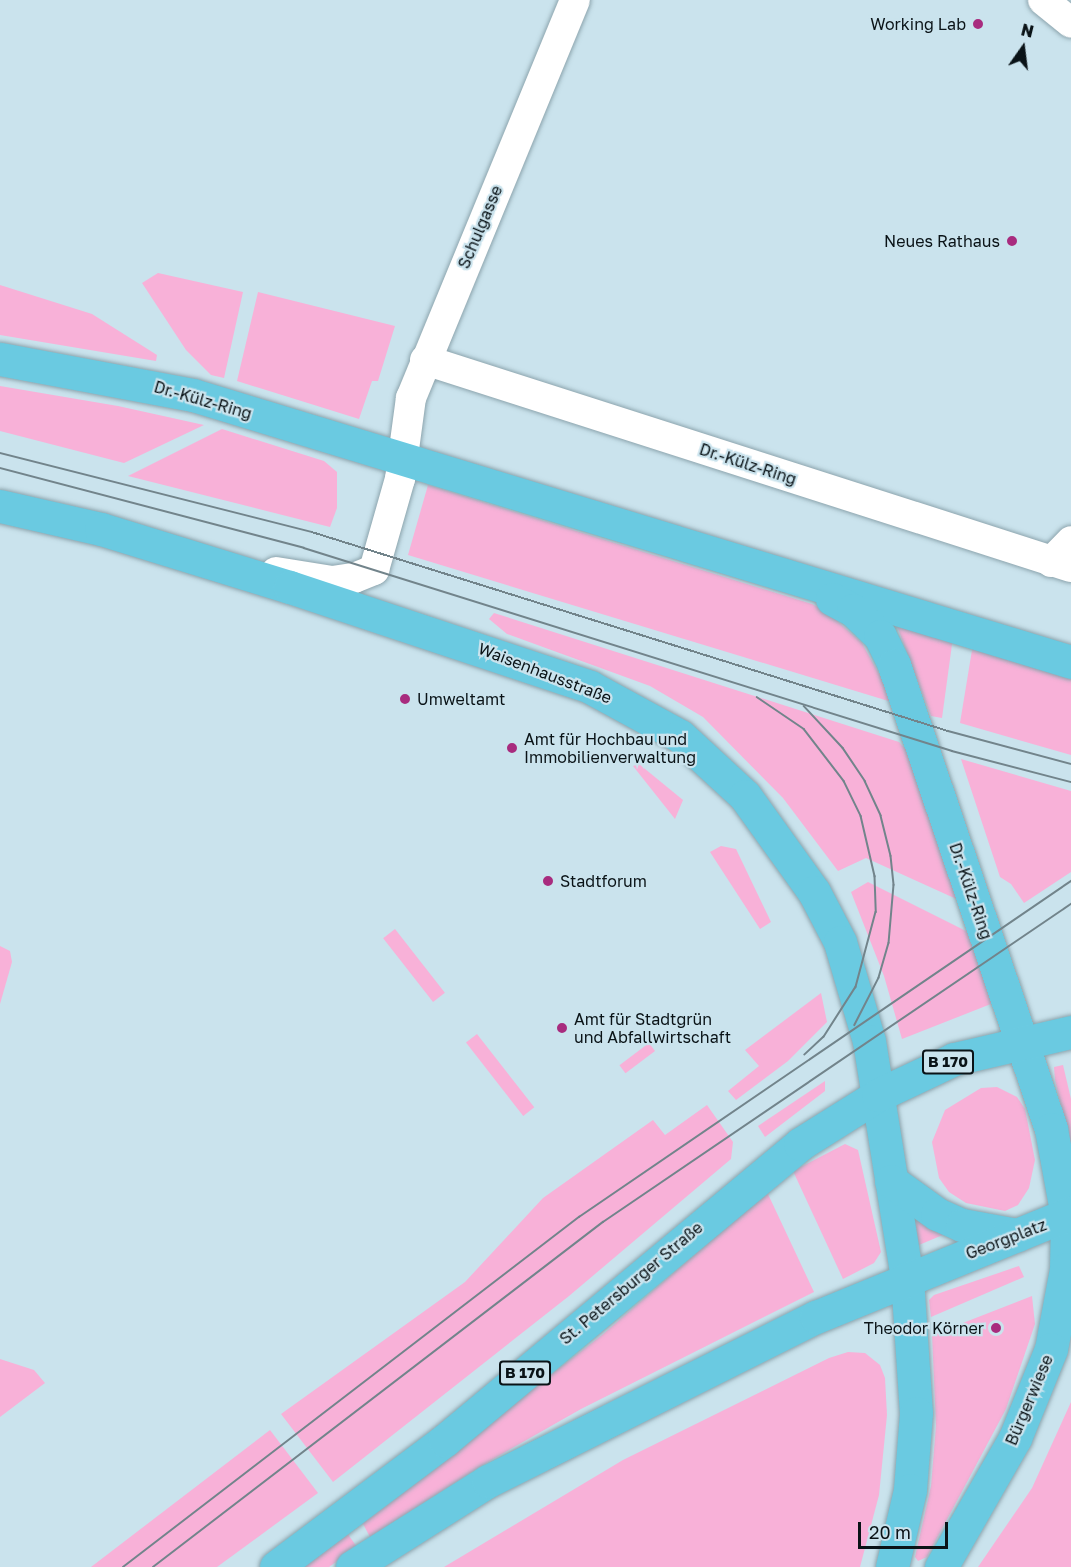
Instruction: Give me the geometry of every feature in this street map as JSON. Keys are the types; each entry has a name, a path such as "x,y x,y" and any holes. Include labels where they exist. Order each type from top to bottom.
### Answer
{"main road":[{"name":"Dr.-Külz-Ring","path":"0,359 193,395 1071,662"},
{"name":"Waisenhausstraße","path":"0,506 74,522 382,616 590,687 680,736 745,796 817,897 840,942 856,987 878,1095"},
{"name":"Dr.-Külz-Ring","path":"795,579 853,610 879,636 894,665 1022,1041"},
{"name":"B 170","path":"878,1095 954,1059 1022,1041 1071,1032"},
{"name":"Georgplatz","path":"907,1278 1069,1215 1051,1129 1022,1041"},
{"path":"878,1095 907,1278 916,1413 910,1490 892,1567"},
{"name":"St. Petersburger Straße","path":"276,1567 445,1440 766,1169 878,1095"},
{"path":"891,1182 937,1214 962,1225 1017,1235"},
{"name":"Bürgerwiese","path":"941,1567 1015,1438 1051,1349 1066,1269 1069,1215"},
{"path":"352,1567 488,1481 816,1317 907,1278"}],"street":[{"name":"Schulgasse","path":"402,459 411,398 425,360 575,0"},
{"path":"1043,0 1071,23"},
{"name":"Dr.-Külz-Ring","path":"425,360 1064,557"},
{"path":"190,556 332,581 354,578 374,570 402,459"}],"shaded area":[{"path":"158,273 243,292 224,378 211,375 186,350 142,283"},
{"path":"0,285 92,314 157,355 156,361 0,335"},
{"path":"258,292 395,326 378,381 372,381 359,419 237,381"},
{"path":"0,386 118,406 204,425 124,463 0,431"},
{"path":"222,429 324,461 337,472 337,508 330,527 128,476"},
{"path":"428,485 812,604 827,612 862,643 895,703 408,555"},
{"path":"494,613 899,742 909,753 963,902 866,858 838,871 783,798 703,717 650,686 507,634 489,619"},
{"path":"897,626 953,637 942,718 931,716"},
{"path":"973,644 1071,675 1071,755 960,723"},
{"path":"961,759 1071,791 1071,872 1024,903 1011,884 1000,877"},
{"path":"639,764 683,800 675,819 633,766"},
{"path":"721,846 736,849 771,922 760,929 710,852"},
{"path":"868,882 972,934 996,1002 902,1039 884,976 851,892"},
{"path":"395,929 445,993 433,1002 383,938"},
{"path":"0,946 10,951 12,962 0,1004"},
{"path":"821,993 827,1022 788,1061 736,1100 728,1091 759,1066 745,1050"},
{"path":"477,1034 534,1107 523,1116 466,1043"},
{"path":"649,1043 655,1051 625,1073 619,1065"},
{"path":"1063,1065 1071,1099 1071,1148 1055,1080 1054,1067"},
{"path":"825,1081 825,1091 765,1137 758,1126"},
{"path":"997,1087 1017,1097 1025,1109 1035,1160 1029,1188 1018,1205 1005,1211 966,1203 949,1192 939,1178 932,1142 945,1110 981,1088"},
{"path":"707,1105 733,1142 731,1159 569,1296 333,1482 281,1414 465,1282 543,1198 653,1120 665,1135"},
{"path":"845,1144 858,1150 881,1252 874,1263 843,1279 793,1171"},
{"path":"767,1192 814,1292 581,1409 481,1466 370,1537 362,1522 602,1335"},
{"path":"912,1212 945,1234 919,1245"},
{"path":"1019,1266 1024,1277 931,1317 929,1300 934,1295"},
{"path":"1032,1296 1035,1324 1006,1409 927,1557 918,1561 915,1557 931,1486 936,1426 932,1335"},
{"path":"848,1352 865,1353 880,1365 885,1378 887,1415 879,1495 860,1567 444,1567 623,1460 829,1358"},
{"path":"0,1359 34,1370 45,1383 0,1417"},
{"path":"1071,1402 1071,1567 978,1567 1032,1488"},
{"path":"270,1430 318,1493 217,1567 91,1567"},
{"path":"347,1533 357,1547 329,1567 301,1567"}],"tram line":[{"path":"0,453 312,532 948,731 1071,764"},
{"path":"0,468 304,548 952,751 1071,782"},
{"path":"757,697 804,729 844,781 861,816 875,876 876,912 856,987 824,1037 805,1055"},
{"path":"804,706 843,748 865,781 881,816 891,856 894,885 889,943 879,978 855,1025"},
{"path":"123,1567 579,1217 1071,881"},
{"path":"153,1567 603,1222 1071,904"}],"place":[{"name":"Working Lab","path":"978,24"},
{"name":"Neues Rathaus","path":"1012,241"},
{"name":"Umweltamt","path":"405,699"},
{"name":"Amt für Hochbau und Immobilienverwaltung","path":"512,748"},
{"name":"Stadtforum","path":"548,881"},
{"name":"Amt für Stadtgrün und Abfallwirtschaft","path":"562,1028"},
{"name":"Theodor Körner","path":"996,1328"}]}
